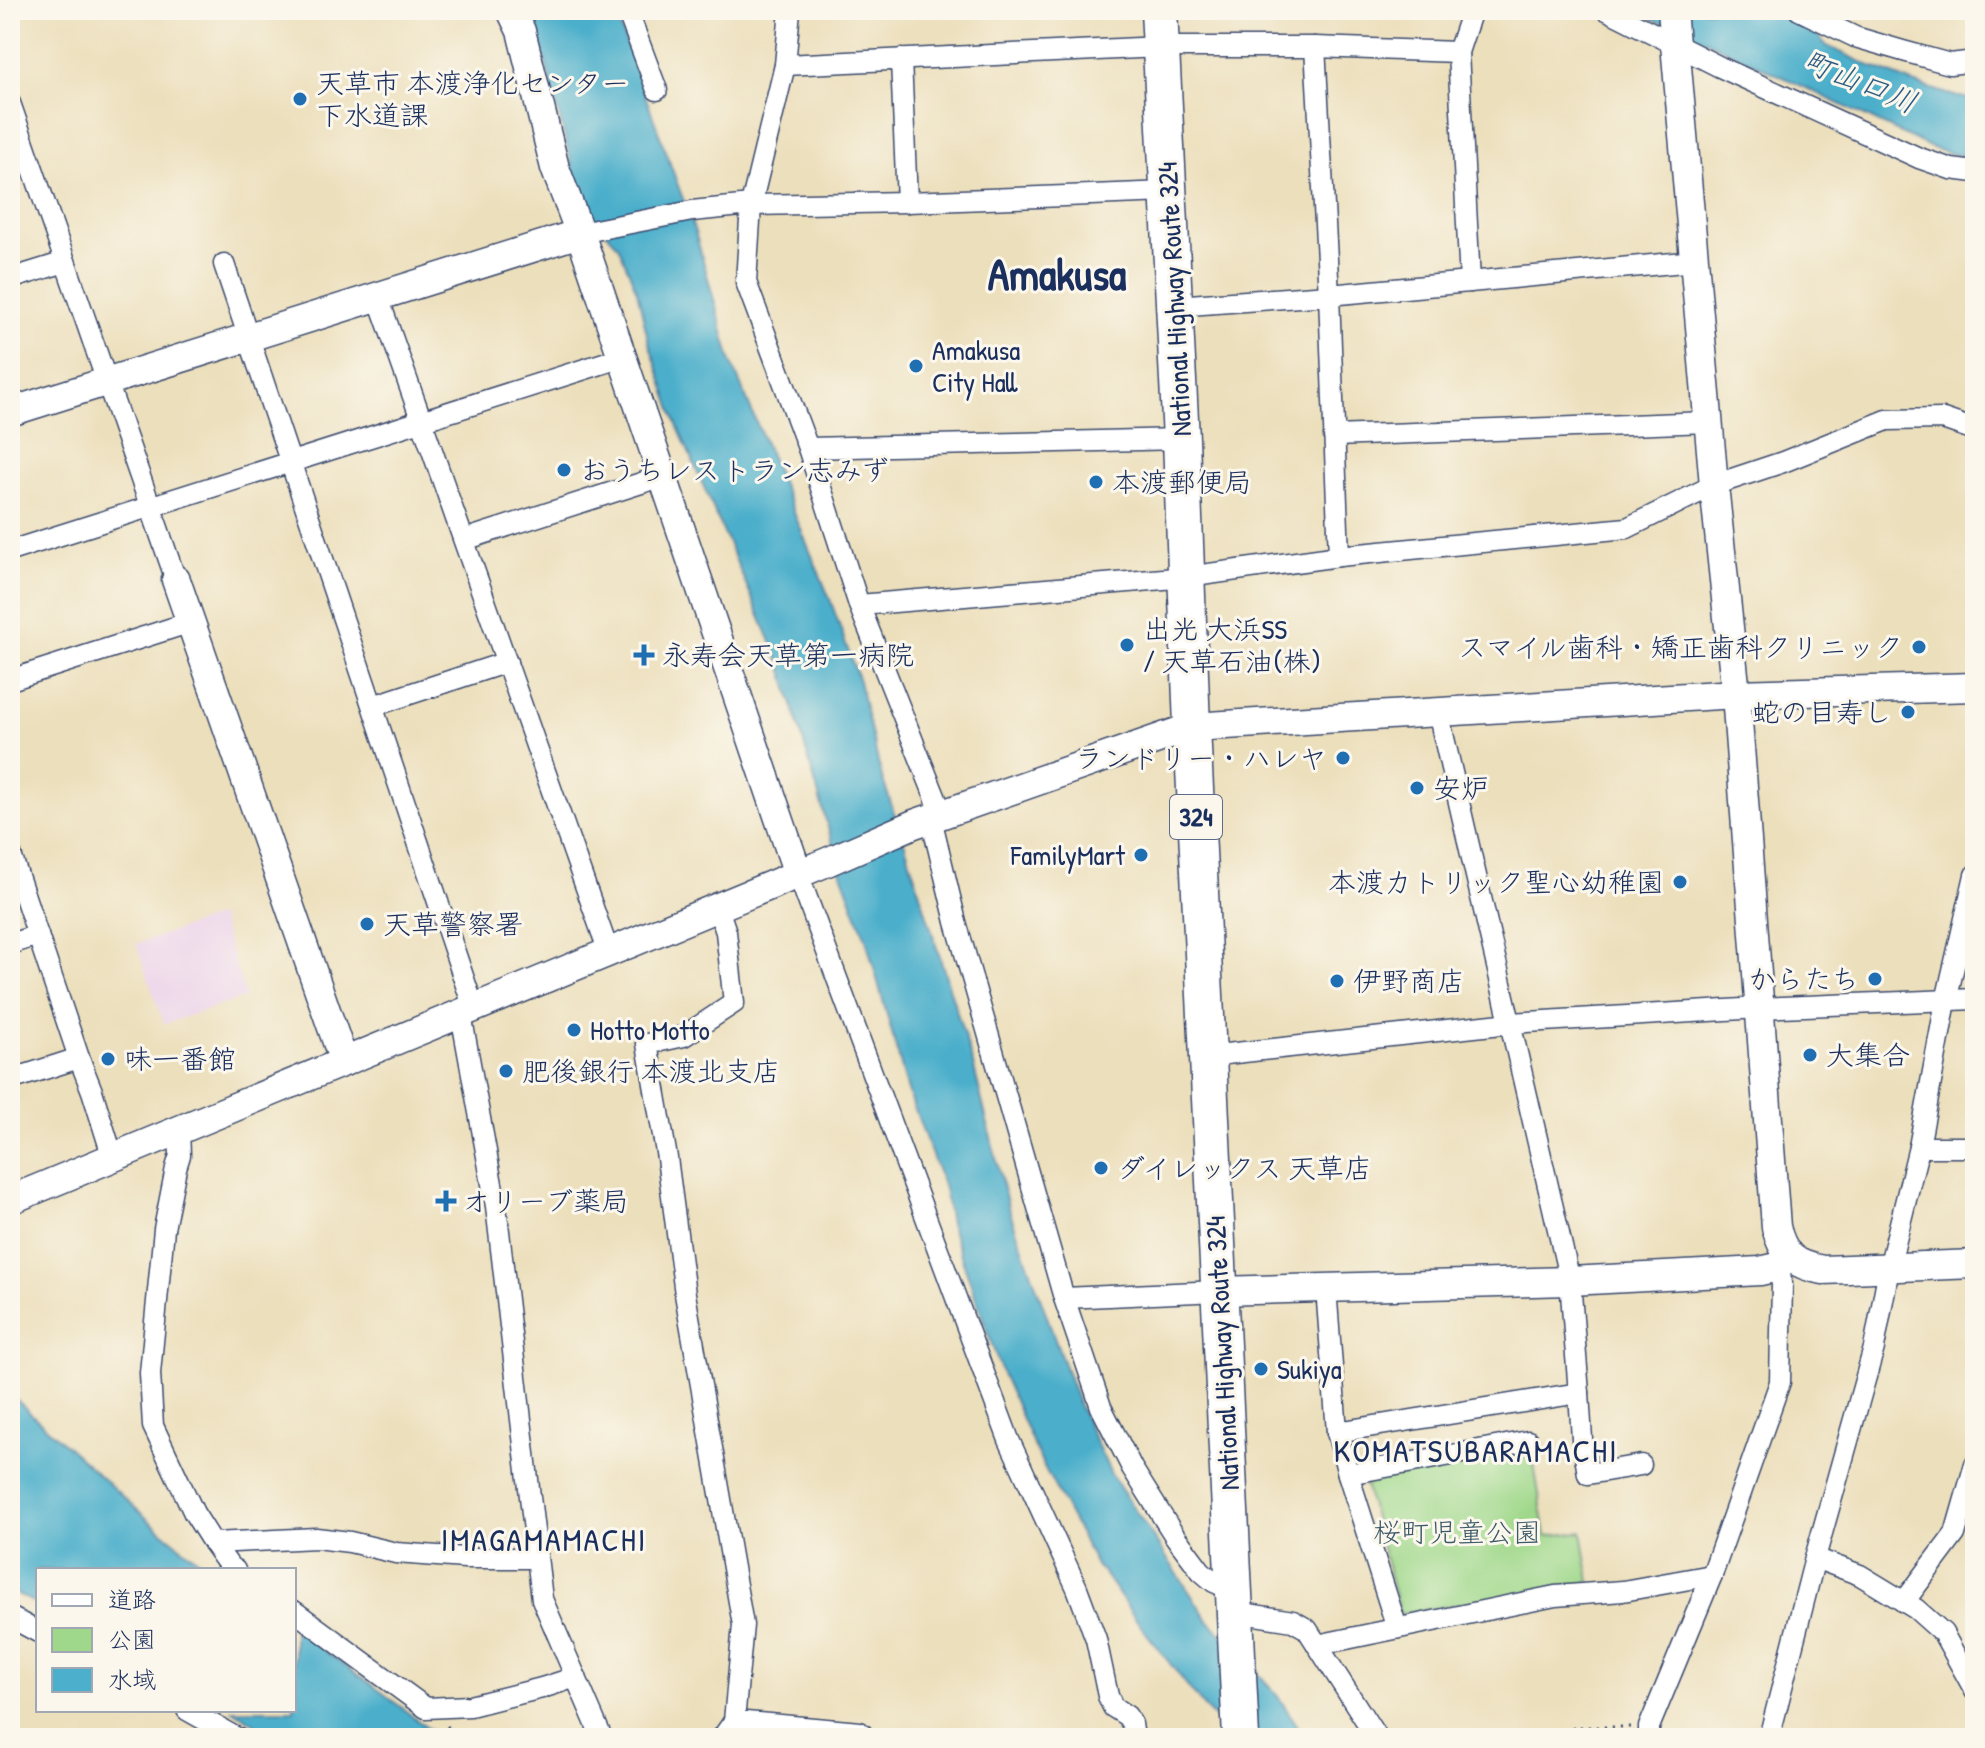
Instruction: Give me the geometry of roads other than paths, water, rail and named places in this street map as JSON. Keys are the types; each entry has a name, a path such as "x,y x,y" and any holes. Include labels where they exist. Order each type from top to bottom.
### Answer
{"highway":[{"name":"National Highway Route 324","path":"1159,10 1241,1738"}],"street":[{"path":"511,10 521,31 555,168 588,232 623,357 798,874 1009,1440 1077,1588 1096,1639 1108,1696 1113,1707 1127,1716 1132,1724 1134,1738"},
{"path":"627,10 657,90"},
{"path":"790,10 785,65 751,205 746,282 808,448 929,819 1064,1298 1101,1407 1132,1468 1201,1571 1235,1609 1293,1621 1307,1629 1377,1738"},
{"path":"1470,282 1458,52 1472,10"},
{"path":"1607,10 1673,31 1919,158 1951,169 1975,172"},
{"path":"1799,10 1867,40 1950,64 1975,61"},
{"path":"1649,1733 1712,1575 1780,1382 1783,1262 1776,1227 1736,694 1673,31"},
{"path":"785,65 1160,47 1315,47 1458,52"},
{"path":"1315,47 1339,556"},
{"path":"901,59 907,202"},
{"path":"10,103 19,156 65,262 344,1062"},
{"path":"10,412 588,232 692,211 751,205 1168,192"},
{"path":"1174,306 1695,261"},
{"path":"10,279 65,262"},
{"path":"224,264 373,706 467,1011 496,1206 542,1599 602,1738"},
{"path":"378,297 609,953"},
{"path":"10,551 623,357"},
{"path":"859,605 1187,577 1339,556 1627,528 1714,485 1783,462 1887,420 1943,419 1975,430"},
{"path":"1334,436 1708,422"},
{"path":"808,448 1181,439"},
{"path":"464,540 663,476"},
{"path":"10,680 191,622"},
{"path":"373,706 507,662"},
{"path":"10,1200 929,819 1192,727 1736,694 1975,687"},
{"path":"1438,712 1570,1281 1582,1439 1588,1474 1641,1465"},
{"path":"10,852 113,1158"},
{"path":"1769,1738 1874,1348 1975,875"},
{"path":"718,908 726,932 734,1003 684,1036 647,1044 667,1158 685,1294 743,1625 728,1730 860,1732 866,1738"},
{"path":"10,944 38,935"},
{"path":"1208,1056 1511,1023 1975,999"},
{"path":"10,1080 79,1058"},
{"path":"179,1130 180,1155 164,1229 150,1373 153,1426 194,1513 232,1568"},
{"path":"1919,1147 1975,1147"},
{"path":"1064,1298 1570,1281 1760,1271 1783,1262 1823,1270 1975,1264"},
{"path":"1326,1288 1337,1432 1397,1628"},
{"path":"1337,1432 1579,1393"},
{"path":"1348,1474 1528,1441"},
{"path":"1904,1602 1955,1534 1975,1464"},
{"path":"213,1543 316,1538 396,1553 465,1558 536,1558"},
{"path":"1815,1558 1860,1575 1916,1609 1943,1633 1975,1691"},
{"path":"1317,1645 1555,1596 1623,1591 1712,1575"},
{"path":"296,1612 426,1708 470,1706 576,1677"},
{"path":"10,1617 36,1631"},
{"path":"191,1712 237,1738"}],"water":[{"path":"528,10 614,10 695,232 732,364 830,599 859,681 881,774 973,1064 1008,1207 1079,1406 1111,1474 1208,1620 1274,1691 1306,1738 1235,1738 1204,1707 1097,1567 1039,1457 1003,1376 950,1224 944,1188 908,1091 866,939 841,873 782,667 677,425 649,343 637,291 618,245 592,217 573,169 538,33"},
{"name":"町山口川","path":"1637,10 1780,10 1810,27 1827,46 1868,65 1910,82 1975,100 1975,157 1934,149"},
{"path":"10,1393 152,1523 208,1568 36,1568 36,1604 10,1590"},
{"path":"296,1630 440,1738 277,1738 236,1712 296,1712"}],"place":[{"name":"天草市 本渡浄化センター 下水道課","path":"300,99"},
{"name":"Amakusa City Hall","path":"916,366"},
{"name":"おうちレストラン志みず","path":"564,470"},
{"name":"本渡郵便局","path":"1096,482"},
{"name":"出光 大浜SS / 天草石油(株)","path":"1127,645"},
{"name":"スマイル歯科・矯正歯科クリニック","path":"1919,647"},
{"name":"永寿会天草第一病院","path":"644,655"},
{"name":"蛇の目寿し","path":"1908,712"},
{"name":"ランドリー・ハレヤ","path":"1343,758"},
{"name":"安炉","path":"1417,788"},
{"name":"FamilyMart","path":"1141,855"},
{"name":"本渡カトリック聖心幼稚園","path":"1680,882"},
{"name":"天草警察署","path":"367,924"},
{"name":"からたち","path":"1875,979"},
{"name":"伊野商店","path":"1337,981"},
{"name":"Hotto Motto","path":"574,1030"},
{"name":"大集合","path":"1810,1055"},
{"name":"味一番館","path":"108,1059"},
{"name":"肥後銀行 本渡北支店","path":"506,1071"},
{"name":"ダイレックス 天草店","path":"1101,1168"},
{"name":"オリーブ薬局","path":"446,1201"},
{"name":"Sukiya","path":"1261,1369"}],"district":[{"name":"Amakusa","path":"1057,275"},
{"name":"KOMATSUBARAMACHI","path":"1476,1451"},
{"name":"IMAGAMAMACHI","path":"544,1540"}],"park label":[{"name":"桜町児童公園","path":"1457,1532"}]}
